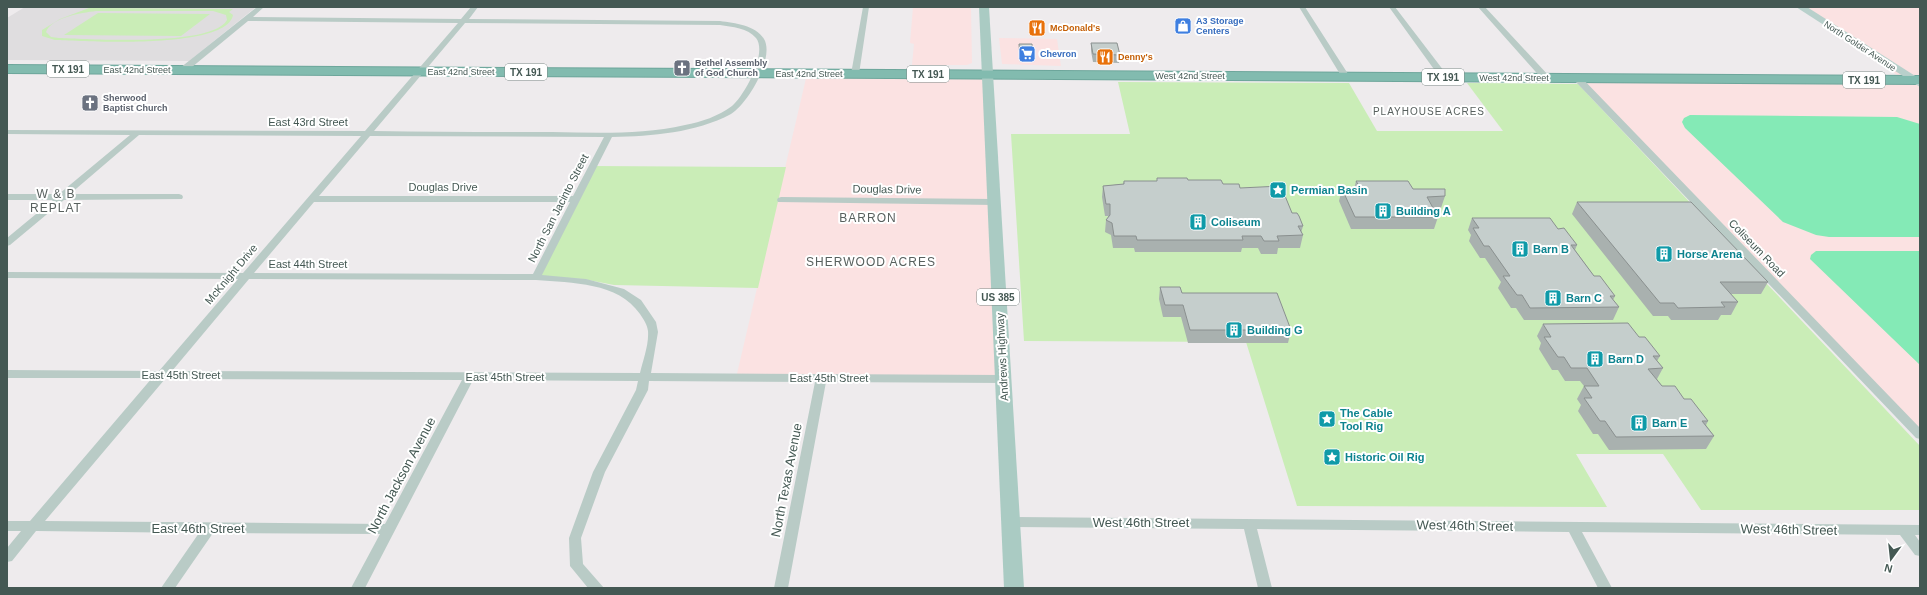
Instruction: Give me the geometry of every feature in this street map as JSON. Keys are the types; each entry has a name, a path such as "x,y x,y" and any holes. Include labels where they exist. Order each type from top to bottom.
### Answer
{"highway":[{"name":"East 42nd Street","path":"9,70 987,75"},
{"name":"West 42nd Street","path":"987,75 1918,81"}],"main road":[{"name":"Andrews Highway","path":"984,7 1014,588"},
{"name":"North Golder Avenue","path":"1801,7 1918,81"}],"street":[{"path":"183,70 261,7"},
{"name":"McKnight Drive","path":"7,557 462,20 475,7"},
{"path":"855,74 866,7"},
{"path":"1302,7 1346,77"},
{"path":"1392,7 1444,77"},
{"path":"1481,7 1546,78"},
{"path":"247,19 726,23 745,28 760,38 764,48 756,73 745,97 737,106 722,115 693,125 666,131 609,134"},
{"name":"Coliseum Road","path":"1576,78 1920,435"},
{"name":"East 43rd Street","path":"7,132 609,134"},
{"path":"7,243 138,132"},
{"name":"North San Jacinto Street","path":"597,588 588,580 577,566 575,538 599,472 642,390 653,332 651,322 637,302 620,291 599,284 583,281 536,278 609,134"},
{"path":"7,197 179,197"},
{"name":"Douglas Drive","path":"311,199 576,199"},
{"name":"Douglas Drive","path":"781,200 994,202"},
{"name":"East 44th Street","path":"7,275 536,278"},
{"name":"East 45th Street","path":"7,374 1003,379"},
{"name":"North Jackson Avenue","path":"358,588 469,377"},
{"name":"North Texas Avenue","path":"781,588 821,378"},
{"name":"West 46th Street","path":"1010,522 1920,530"},
{"path":"1249,523 1265,588"},
{"name":"East 46th Street","path":"7,526 389,529"},
{"path":"1572,526 1605,588"},
{"path":"168,588 209,528"},
{"path":"1903,530 1920,551"}],"shaded area":[{"path":"25,7 256,7 189,61 7,60 7,18"},
{"path":"913,7 971,7 972,63 967,65 912,65 914,44 910,43"},
{"path":"1800,7 1920,7 1920,436 1577,78 1903,79"},
{"path":"89,8 233,9 229,12 233,15 225,26 207,34 182,39 153,41 122,42 55,40 42,36 42,30 60,19","holes":["96,11 213,11 226,15 227,20 217,29 175,38 149,40 59,38 51,37 46,32 49,27 61,19"]},
{"path":"98,13 210,14 181,36 64,35"},
{"path":"999,38 1057,39 1061,66 1002,64"},
{"path":"807,74 987,75 1003,379 736,378"},
{"path":"1118,82 1349,83 1377,131 1503,131 1467,83 1578,84 1920,446 1920,510 1701,510 1663,454 1576,454 1607,507 1297,506 1246,342 1024,341 1011,134 1130,134"},
{"path":"1690,115 1897,117 1920,124 1920,237 1829,237 1816,235 1783,222 1685,128 1682,122 1684,118"},
{"path":"593,166 786,167 758,288 614,285 583,279 536,277"},
{"path":"1816,251 1920,251 1920,365 1810,259 1811,255"}],"building":[{"path":"1091,43 1117,43 1120,55 1093,54"},
{"name":"Chevron","path":"1019,44 1032,44 1033,58 1020,58"},
{"name":"Coliseum","path":"1157,178 1221,180 1223,184 1239,184 1240,188 1281,186 1292,213 1297,213 1299,216 1303,226 1298,226 1303,235 1277,236 1279,241 1264,241 1261,236 1242,236 1243,240 1137,240 1136,236 1114,236 1112,223 1106,220 1110,215 1110,204 1106,204 1103,186 1124,184 1124,181 1157,181"},
{"path":"1356,181 1408,181 1413,189 1445,189 1445,196 1427,197 1438,217 1355,217 1342,189 1361,189"},
{"name":"Horse Arena","path":"1577,202 1691,202 1768,282 1720,282 1738,302 1721,302 1725,307 1678,308 1674,303 1660,303"},
{"path":"1472,218 1550,218 1558,229 1564,228 1577,245 1571,245 1594,276 1600,276 1615,296 1610,296 1619,307 1530,308 1522,295 1517,295 1503,276 1510,276 1489,246 1484,246 1473,228 1479,228"},
{"path":"1160,287 1180,287 1182,293 1277,293 1291,330 1190,330 1183,305 1165,305"},
{"path":"1628,323 1639,337 1645,337 1660,356 1653,356 1663,368 1648,369 1662,386 1675,386 1684,399 1691,399 1708,421 1702,421 1714,436 1616,437 1605,421 1600,421 1584,398 1592,398 1584,386 1599,386 1587,368 1571,368 1564,357 1558,357 1544,337 1551,337 1543,324"}],"place":[{"name":"A3 Storage Centers","path":"1183,26"},
{"name":"McDonald's","path":"1037,28"},
{"name":"Chevron","path":"1027,54"},
{"name":"Denny's","path":"1105,57"},
{"name":"Bethel Assembly of God Church","path":"682,68"},
{"name":"Sherwood Baptist Church","path":"90,103"},
{"name":"Permian Basin","path":"1278,190"},
{"name":"Building A","path":"1383,211"},
{"name":"Coliseum","path":"1198,222"},
{"name":"Barn B","path":"1520,249"},
{"name":"Horse Arena","path":"1664,254"},
{"name":"Barn C","path":"1553,298"},
{"name":"Building G","path":"1234,330"},
{"name":"Barn D","path":"1595,359"},
{"name":"The Cable Tool Rig","path":"1327,419"},
{"name":"Barn E","path":"1639,423"},
{"name":"Historic Oil Rig","path":"1332,457"}],"district":[{"name":"PLAYHOUSE ACRES","path":"1429,111"},
{"name":"W & B REPLAT","path":"56,201"},
{"name":"BARRON","path":"868,218"},
{"name":"SHERWOOD ACRES","path":"871,262"}]}
